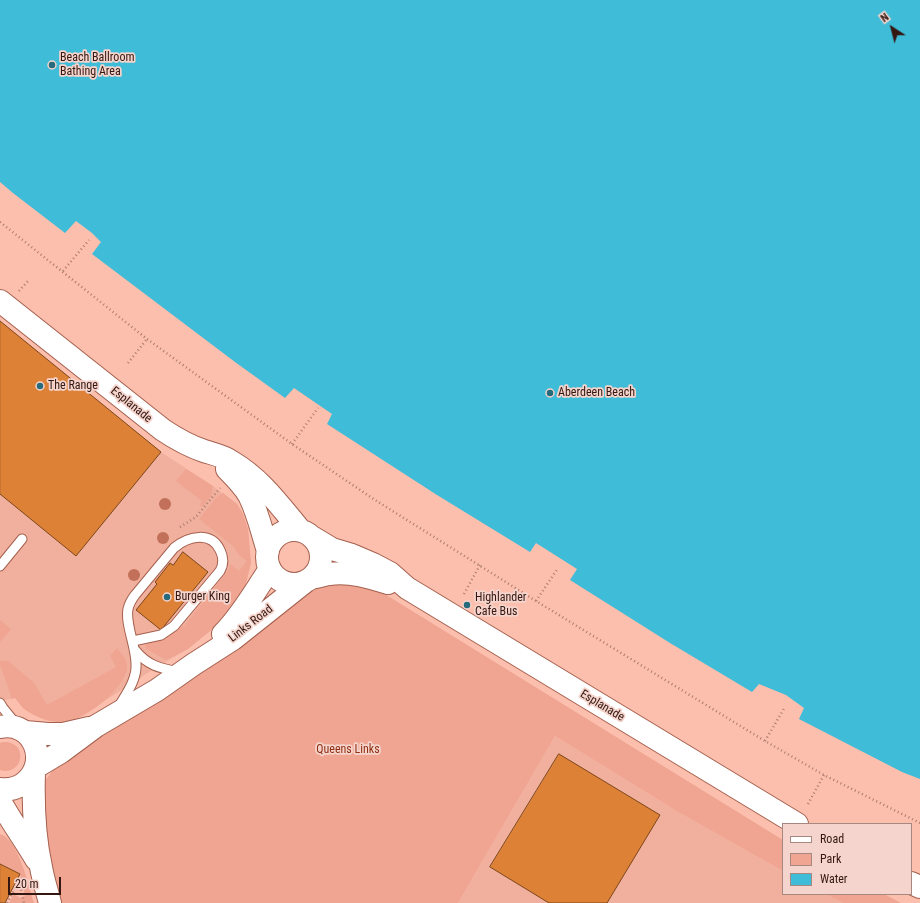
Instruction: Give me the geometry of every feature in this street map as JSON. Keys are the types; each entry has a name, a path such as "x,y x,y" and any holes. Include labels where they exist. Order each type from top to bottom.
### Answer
{"street":[{"name":"Esplanade","path":"0,300 162,430 188,444 232,461 258,482 306,534 332,549 352,555 390,573 407,588 795,823"},
{"name":"Esplanade","path":"213,453 236,477 249,495 259,519 269,560"},
{"path":"296,530 306,534 319,546 321,558 315,574 309,579 295,584 278,578 269,560 271,543 280,534 296,530"},
{"name":"Links Road","path":"188,668 233,624 248,603 269,560"},
{"name":"Esplanade","path":"309,579 331,574 354,574 407,588"},
{"name":"Links Road","path":"0,788 12,789 29,780 35,769 62,752 104,721 157,690 233,639 309,579"},
{"name":"Links Road","path":"15,729 48,734 63,734 104,721"},
{"path":"15,729 31,738 37,751 38,759 35,769 33,798 34,817 40,867 50,903"},
{"path":"0,801 7,814 26,841 40,867"}],"lane":[{"path":"104,721 125,696 135,675 136,664 134,645 128,621 128,610 134,595 174,548 191,538 206,538 213,541 223,558 222,568 220,571 179,621 170,629 134,645"},
{"path":"0,566 22,539"},
{"path":"134,645 145,660 153,666 162,669 188,668"},
{"path":"0,703 15,729"}],"path":[{"path":"0,222 147,339 292,444 372,498 536,602 765,741 824,775 920,824"},
{"path":"63,271 89,240"},
{"path":"128,363 147,339"},
{"path":"292,444 318,408"},
{"path":"204,507 213,497"},
{"path":"464,594 480,566"},
{"path":"536,602 558,568"},
{"path":"765,741 785,706"},
{"path":"808,804 824,775"},
{"path":"7,903 16,887 21,890 24,903"}],"shaded area":[{"path":"0,321 161,452 213,486 237,504 243,514 248,529 251,563 245,587 210,631 188,649 157,667 83,715 66,722 50,721 34,715 24,709 15,698 0,701"},
{"path":"555,736 680,813 782,870 782,895 828,895 843,903 458,903"}],"green space":[{"path":"186,469 213,486 211,496 202,507 200,505 202,501 176,481"},
{"path":"223,493 237,504 243,514 248,529 251,563 245,587 210,631 188,649 166,660 145,648 146,644 185,625 229,569 230,564 239,571 247,561 240,556 233,546 199,519 216,498"},
{"name":"Queens Links","path":"337,582 375,588 782,839 782,870 680,813 555,736 458,903 59,903 39,823 44,782 57,765 311,590"},
{"path":"0,620 11,629 0,642"},
{"path":"117,648 127,663 127,669 124,677 118,686 93,709 84,715 66,722 40,718 23,708 15,698 12,699 0,664 0,661 8,661 34,683 47,705 116,667 110,656"},
{"path":"0,743 12,743 20,752 18,764 8,771 0,770"},
{"path":"0,834 6,837 17,853 26,875 34,903 9,903 14,894 20,898 25,896 20,874 0,864"},
{"path":"828,895 886,895 901,903 843,903"}],"water":[{"name":"Aberdeen Beach","path":"0,0 920,0 920,779 902,772 799,719 804,708 786,695 759,684 752,692 670,643 570,580 577,569 536,543 530,552 437,495 327,424 332,414 294,388 285,398 92,254 101,242 92,233 76,221 65,233 0,182"}],"building":[{"name":"The Range","path":"0,321 161,452 76,556 0,494"},
{"name":"Burger King","path":"183,552 208,572 161,630 136,610 157,584 155,582 170,563 173,565"},
{"path":"559,754 660,815 607,903 549,903 490,867"},
{"path":"0,864 20,874 5,903 0,903"}],"place":[{"name":"Beach Ballroom Bathing Area","path":"52,65"},
{"name":"The Range","path":"40,386"},
{"name":"Aberdeen Beach","path":"550,393"},
{"name":"Burger King","path":"167,597"},
{"name":"Highlander Cafe Bus","path":"467,605"}]}
